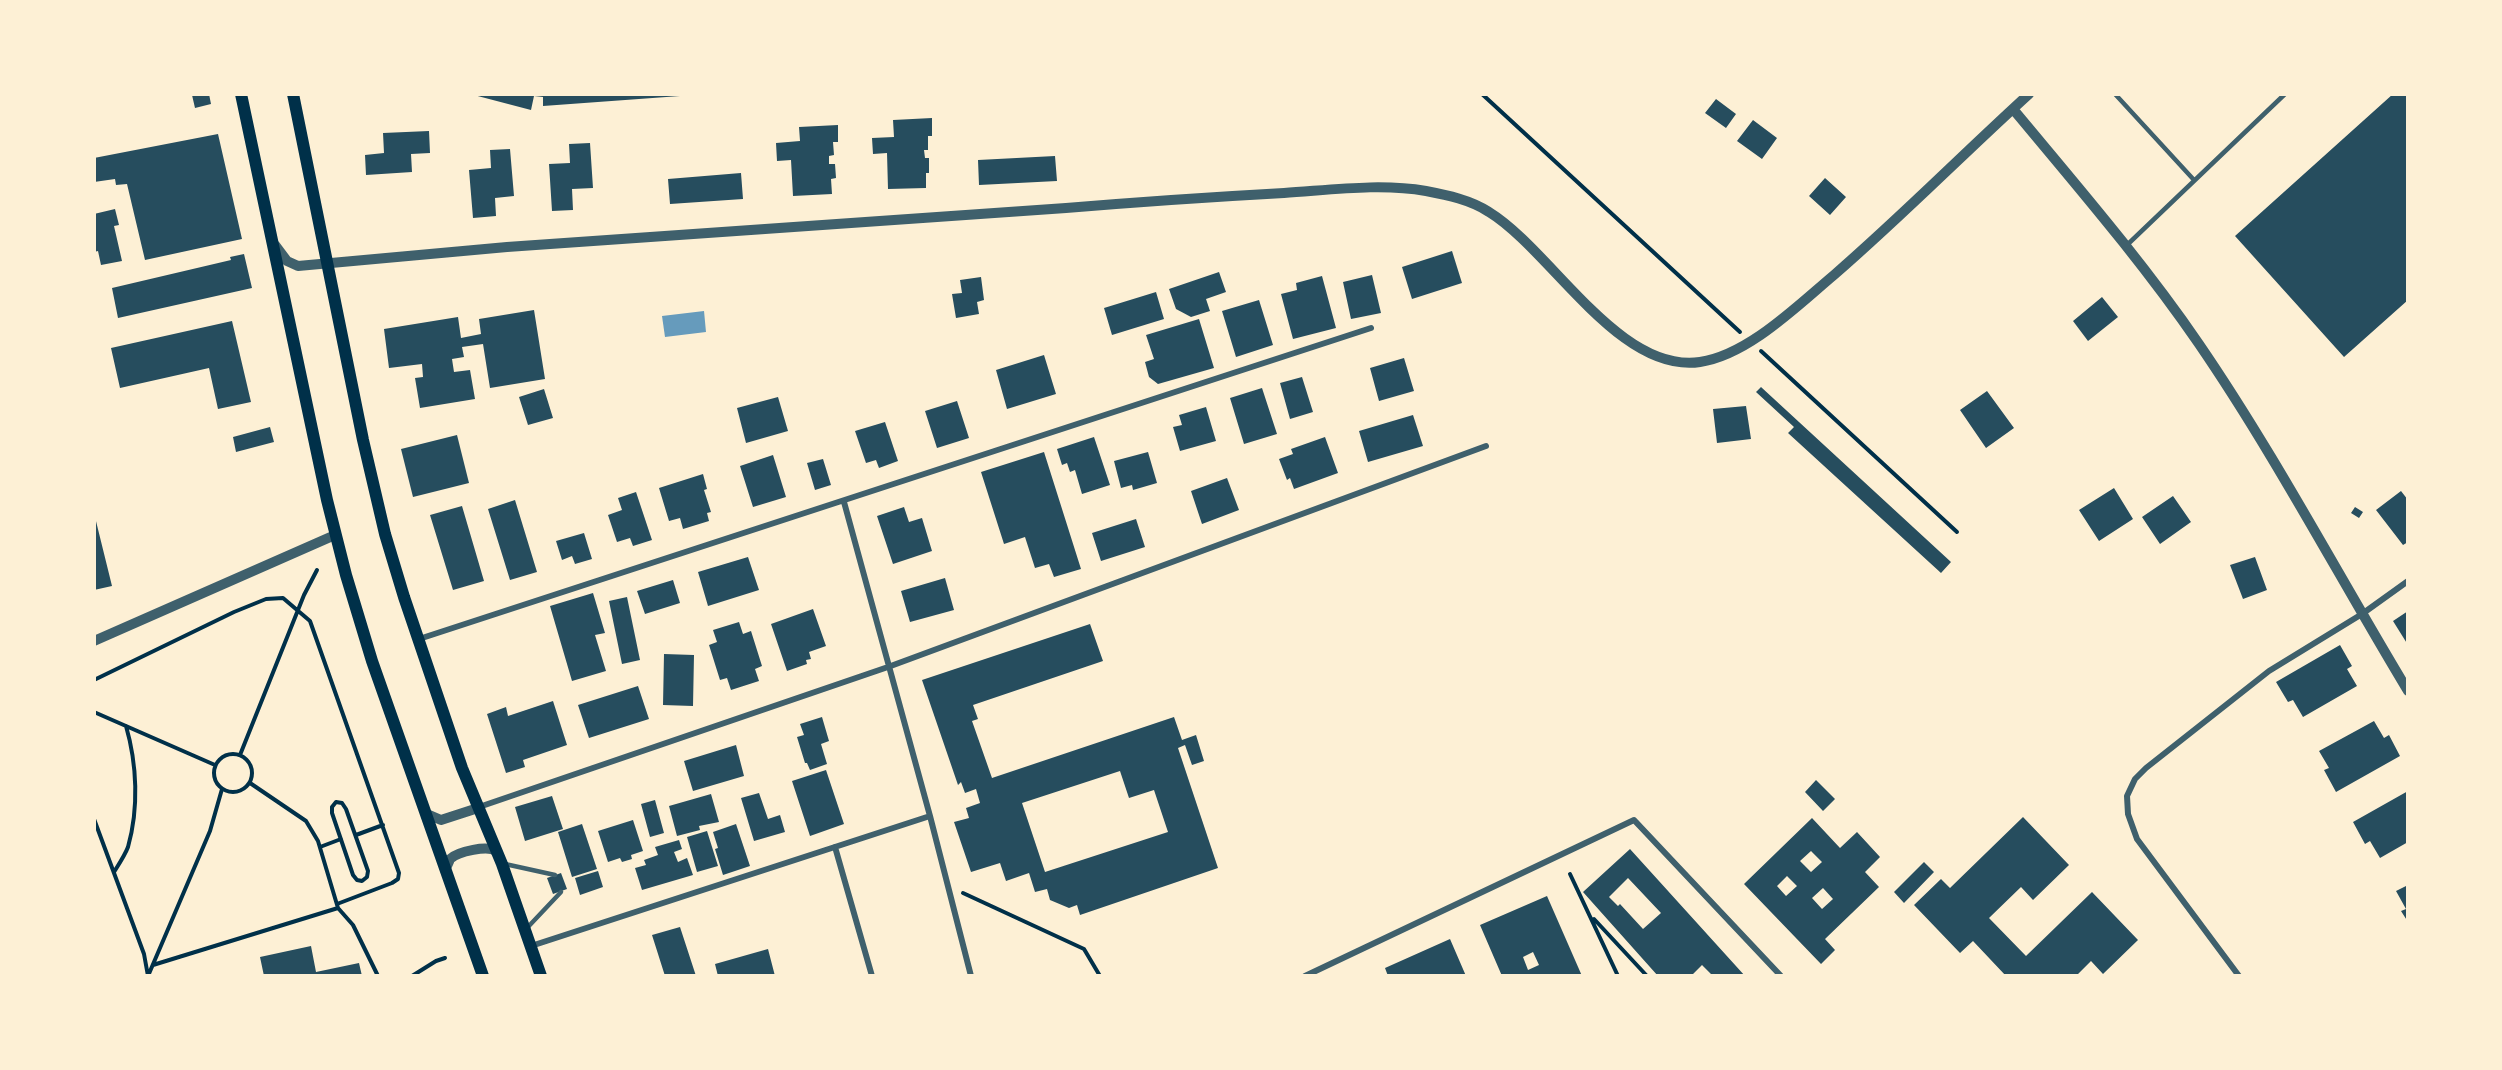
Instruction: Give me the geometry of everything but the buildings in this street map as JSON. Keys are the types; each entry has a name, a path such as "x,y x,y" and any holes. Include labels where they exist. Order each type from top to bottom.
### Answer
{"main road":[{"path":"241,94 335,535 372,661 483,975"},
{"path":"293,94 378,506 418,639 458,758 502,864 541,975"}],"street":[{"path":"273,242 281,255 293,265 512,247 1175,200 1334,190 1421,190 1450,196 1490,212 1513,231 1599,316 1633,344 1664,359 1692,363 1719,358 1768,329 1870,244 2029,94"},
{"path":"2013,109 2127,245 2182,320 2238,404 2408,691"},
{"path":"418,639 1371,328"},
{"path":"427,814 441,820 888,667 1486,446"},
{"path":"843,502 930,816 971,975"},
{"path":"94,640 335,535"},
{"path":"2239,975 2138,839 2128,814 2127,796 2135,779 2146,768 2241,692 2283,662 2362,614 2408,581"},
{"path":"530,946 930,816"},
{"path":"1305,975 1634,820 1781,975"},
{"path":"446,868 449,860 454,856 485,847 493,848 497,852"},
{"path":"835,847 872,975"}],"lane":[{"path":"2115,94 2194,180"},
{"path":"2127,245 2285,94"},
{"path":"502,864 555,875"},
{"path":"525,930 561,892"}],"path":[{"path":"1482,94 1746,337"},
{"path":"1755,345 1957,532"},
{"path":"240,754 298,609 317,570"},
{"path":"94,680 234,612 266,599 283,598 310,621 399,873 398,879 338,906 153,965"},
{"path":"94,712 215,765"},
{"path":"114,872 128,848 132,822 135,777 133,749 126,726"},
{"path":"240,754 246,758 253,770 250,783 246,788 234,792 222,789 214,778 215,765 223,756 240,754"},
{"path":"250,783 306,821 320,847 338,906 353,925 378,975"},
{"path":"148,975 210,831 222,789"},
{"path":"336,802 345,806 368,871 367,877 362,881 352,876 341,839 332,813 332,807 336,802"},
{"path":"94,819 144,954 148,975"},
{"path":"356,836 382,825"},
{"path":"320,847 341,839"},
{"path":"1570,874 1618,975"},
{"path":"948,886 1084,949 1100,975"},
{"path":"1590,915 1647,975"},
{"path":"412,975 445,958"}],"water":[{"path":"704,311 706,332 665,337 662,316"}]}
